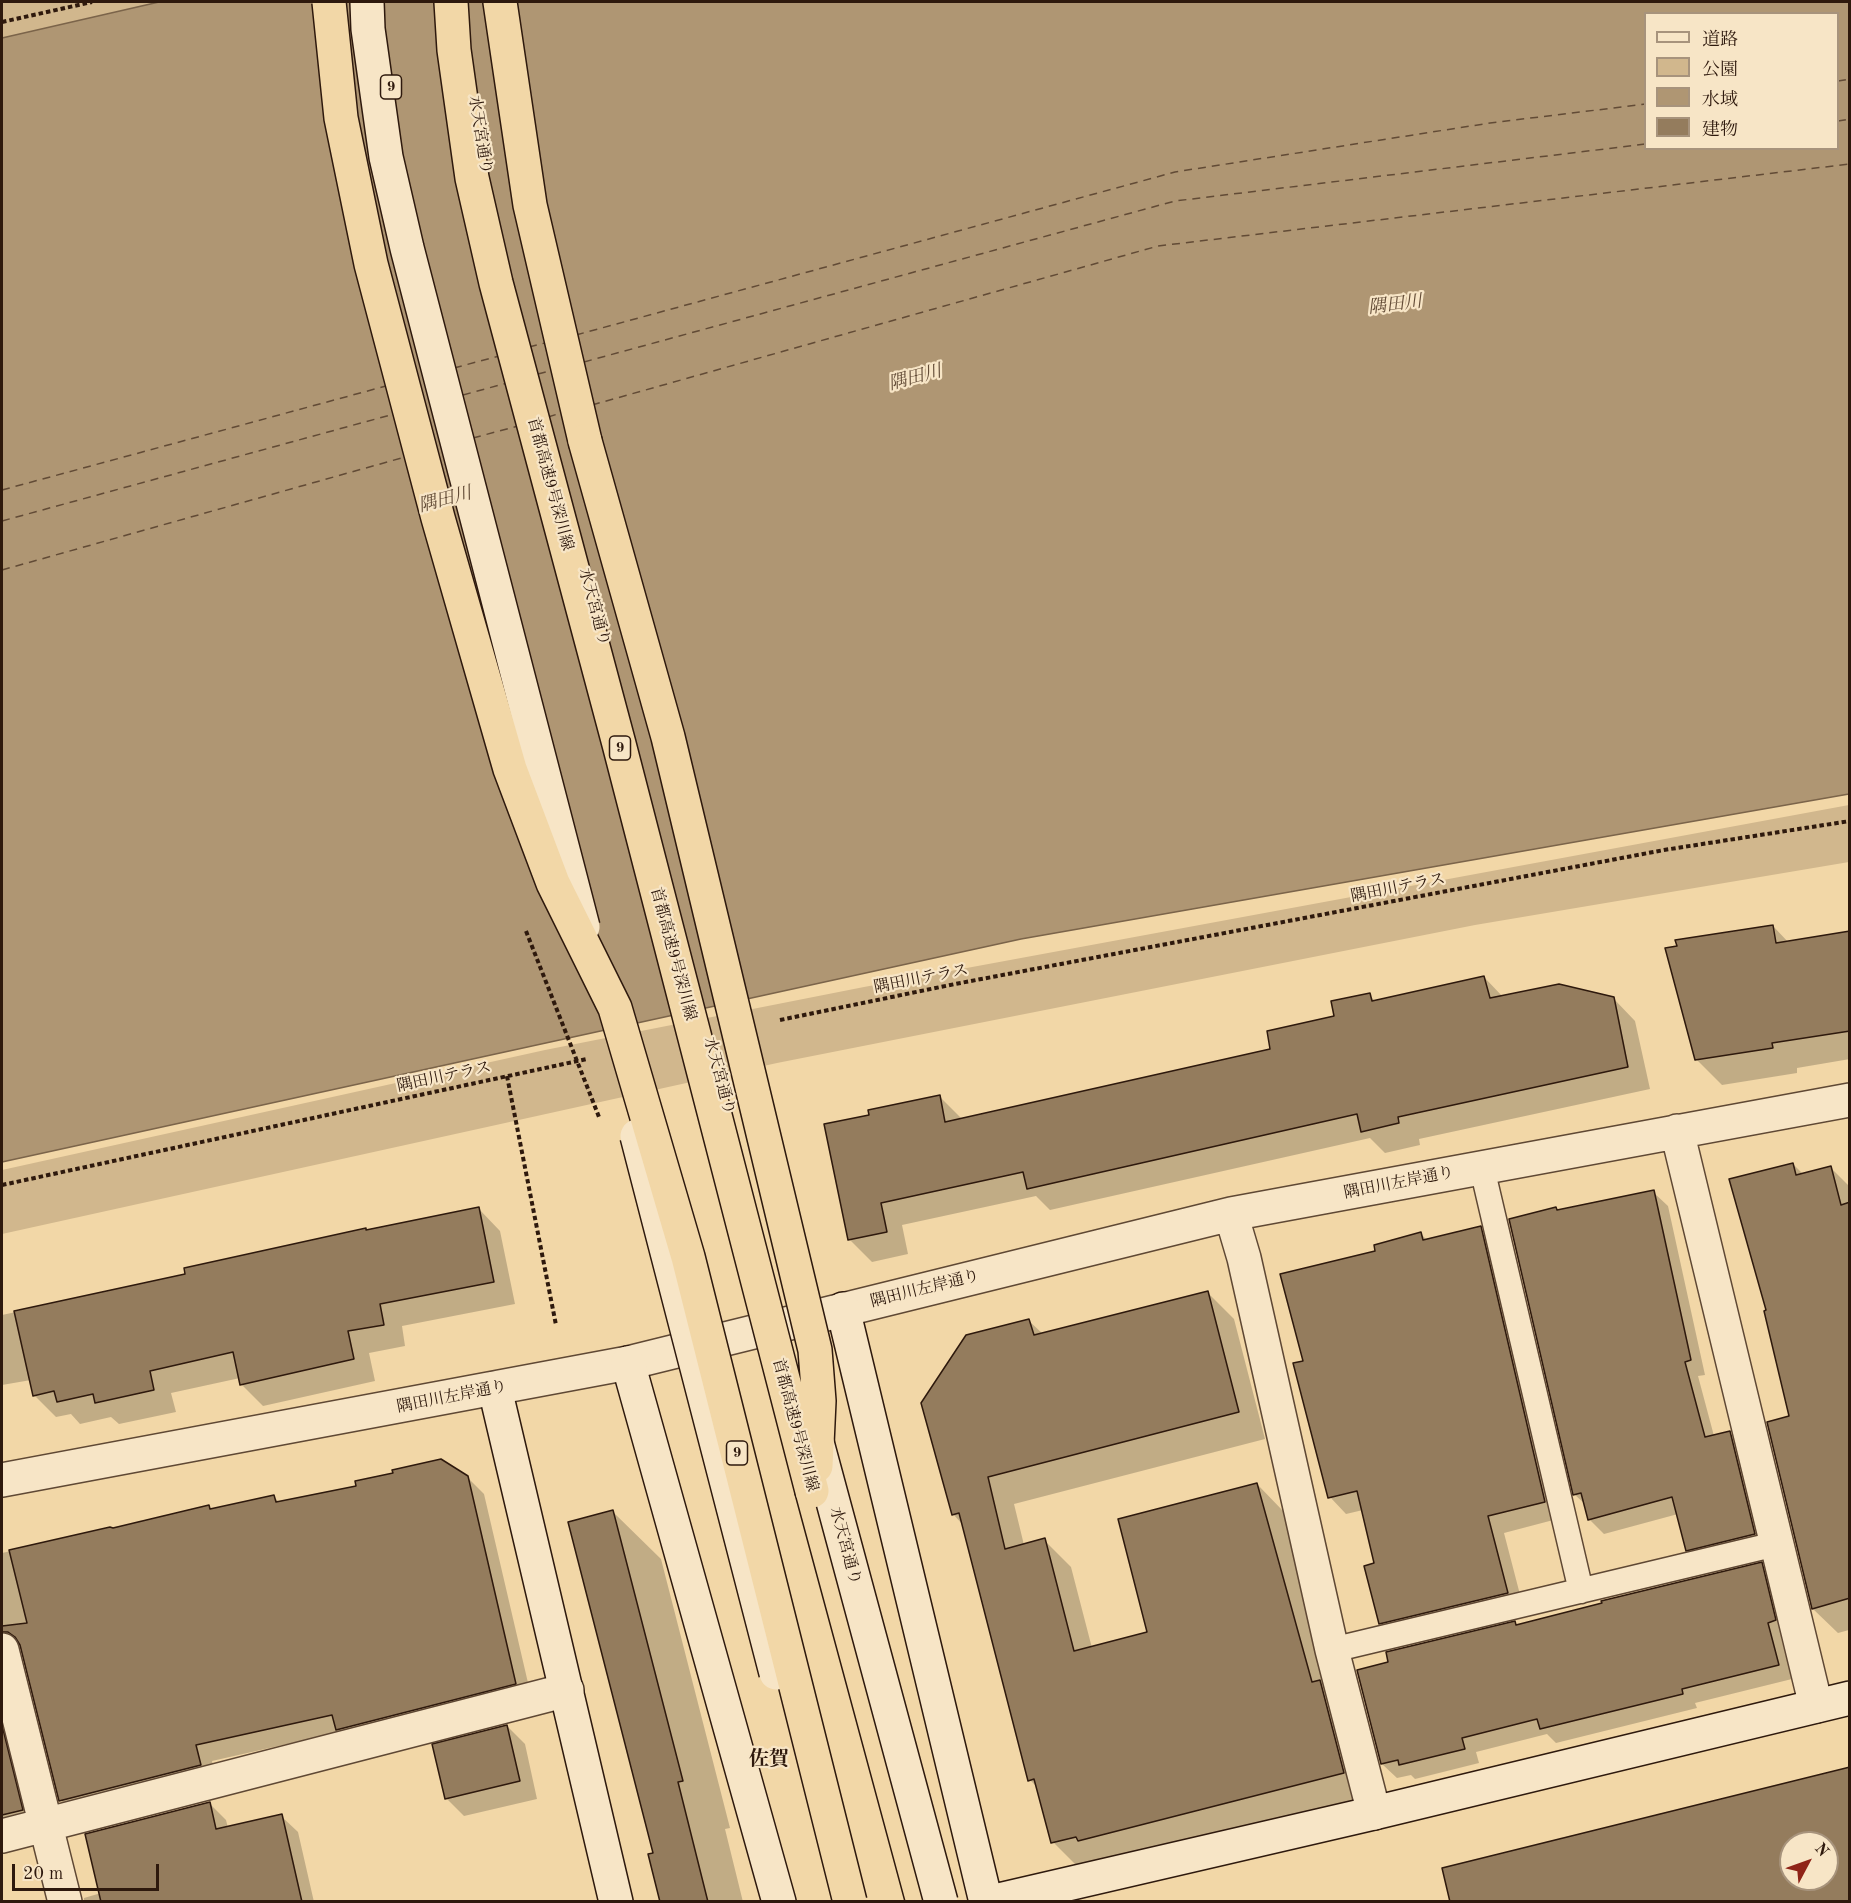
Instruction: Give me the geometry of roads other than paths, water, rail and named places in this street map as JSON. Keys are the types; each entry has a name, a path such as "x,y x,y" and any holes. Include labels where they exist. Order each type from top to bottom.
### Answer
{"highway":[{"path":"329,2 341,118 371,264 438,518 510,769 553,883 615,1008"},
{"name":"9","path":"383,2 387,64 404,173 615,1008 688,1257 850,1902"},
{"name":"首都高速9号深川線","path":"451,2 454,50 472,178 496,282 616,733 812,1491 923,1902"},
{"path":"500,2 530,205 585,441 668,737 815,1350 819,1401 817,1454 812,1491"}],"street":[{"path":"367,2 368,29 386,157 407,248 835,1902"},
{"name":"水天宮通り","path":"464,2 479,141 500,254 941,1902"},
{"name":"隅田川左岸通り","path":"2,1480 628,1363 1231,1214 1850,1100"},
{"path":"1677,1131 1816,1706"},
{"path":"1231,1214 1246,1270 1332,1650 1374,1813"},
{"path":"843,1309 986,1902"},
{"path":"628,1363 779,1902"},
{"path":"495,1389 616,1902"},
{"path":"2,1650 65,1902"},
{"path":"2,1836 567,1690"},
{"path":"990,1902 1374,1813 1850,1698"}],"lane":[{"path":"1482,1168 1581,1590"},
{"path":"1332,1650 1776,1544"}],"water":[{"name":"隅田川","path":"159,2 1849,2 1849,794 1021,939 2,1162 2,38"}],"district":[{"name":"佐賀","path":"769,1760"}]}
